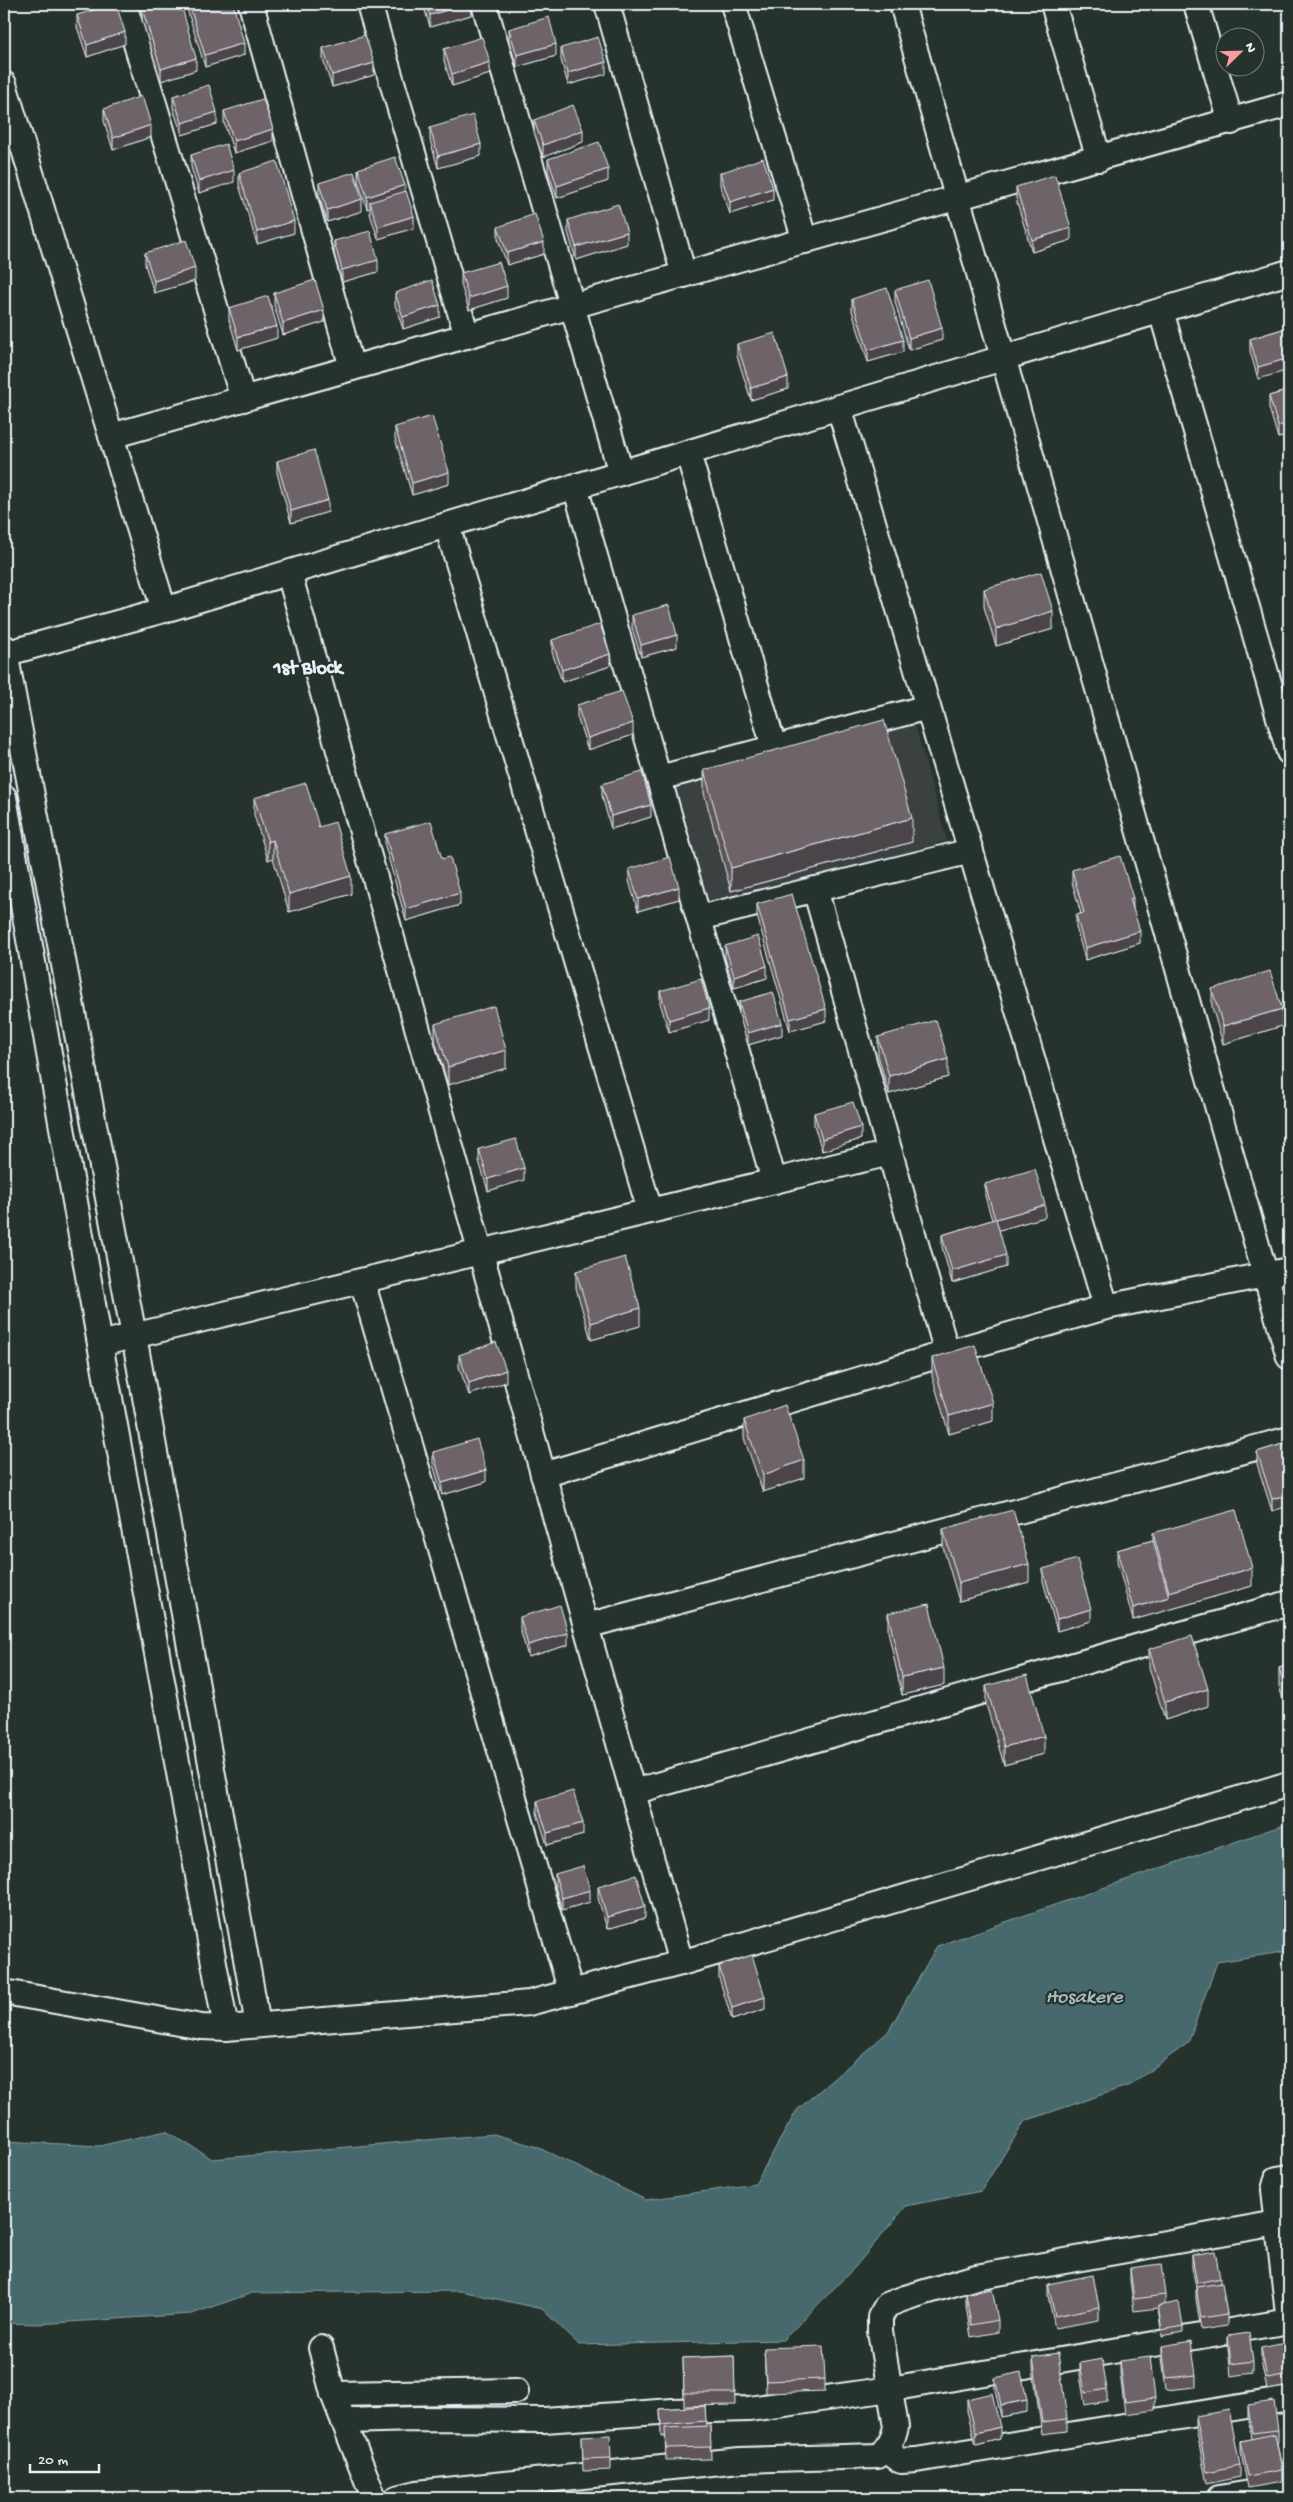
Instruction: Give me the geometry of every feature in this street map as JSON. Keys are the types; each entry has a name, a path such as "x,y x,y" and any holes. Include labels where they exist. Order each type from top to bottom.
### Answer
{"street":[{"path":"124,4 243,399"},
{"path":"251,4 352,368"},
{"path":"370,4 467,336"},
{"path":"484,4 621,473"},
{"path":"607,4 684,275"},
{"path":"733,4 805,241"},
{"path":"902,4 1289,1357"},
{"path":"1053,4 1099,158"},
{"path":"1196,4 1231,122"},
{"path":"4,84 164,610"},
{"path":"111,436 1231,122 1289,104"},
{"path":"258,2026 134,1336 4,651 164,610 1289,272"},
{"path":"1162,311 1289,752"},
{"path":"839,407 1106,1307"},
{"path":"688,453 774,747"},
{"path":"575,486 774,1181"},
{"path":"447,525 650,1211"},
{"path":"288,573 681,1962"},
{"path":"659,778 928,707"},
{"path":"4,797 100,1344 226,2028"},
{"path":"698,918 971,851"},
{"path":"815,889 947,1353"},
{"path":"100,1344 890,1152"},
{"path":"543,1475 1106,1307 1289,1270"},
{"path":"362,1281 571,1992"},
{"path":"586,1626 1289,1439"},
{"path":"632,1792 1289,1603"},
{"path":"4,1992 202,2027 226,2028 529,2003 681,1962 1289,1784"},
{"path":"344,2421 417,2419 544,2420 673,2411 749,2409 890,2389 1289,2322 1274,2190 1277,2179 1289,2177"},
{"path":"397,2498 417,2492 740,2460 869,2458 878,2456 886,2450 894,2439 896,2427 880,2331 880,2317 887,2305 904,2298 976,2277 1277,2222"},
{"path":"321,2348 333,2394 374,2498"},
{"path":"333,2394 516,2391"},
{"path":"886,2450 901,2461 916,2460 1289,2399"},
{"path":"1219,2498 1289,2487"}],"shaded area":[{"path":"913,717 947,841 709,906 675,783"}],"water":[{"name":"Hosakere","path":"1289,1823 1289,1951 1217,1962 1188,2043 1130,2085 1025,2121 981,2191 906,2206 855,2267 783,2340 579,2345 542,2309 461,2291 252,2293 192,2314 38,2324 4,2323 4,2141 99,2146 166,2131 212,2159 494,2134 537,2147 646,2200 755,2184 797,2110 888,2032 937,1946"}],"building":[{"path":"116,4 125,32 87,45 77,15"},
{"path":"155,4 181,4 196,58 161,69 142,8"},
{"path":"189,4 233,4 244,43 205,55"},
{"path":"426,4 467,4 430,15"},
{"path":"549,17 556,44 517,55 509,29"},
{"path":"365,35 374,63 332,75 323,48"},
{"path":"482,37 490,62 452,74 444,49"},
{"path":"598,37 606,62 568,73 561,48"},
{"path":"209,85 217,112 182,123 173,96"},
{"path":"142,96 151,125 113,138 104,109"},
{"path":"263,99 273,129 234,141 224,111"},
{"path":"573,105 583,130 543,145 534,120"},
{"path":"473,115 481,144 438,156 430,128"},
{"path":"599,142 608,169 557,186 548,159"},
{"path":"226,144 234,170 199,181 191,155"},
{"path":"395,157 405,185 367,197 358,169"},
{"path":"763,158 773,188 730,202 720,173"},
{"path":"277,161 294,221 257,232 239,173"},
{"path":"354,172 362,199 327,210 319,183"},
{"path":"1055,175 1071,228 1032,240 1016,187"},
{"path":"406,191 414,216 378,227 370,202"},
{"path":"618,204 627,232 576,247 568,220"},
{"path":"535,214 544,242 507,253 498,227"},
{"path":"370,231 378,260 342,270 334,241"},
{"path":"186,240 195,268 154,281 145,253"},
{"path":"499,262 507,286 469,298 461,273"},
{"path":"315,280 324,310 283,323 274,293"},
{"path":"432,280 440,305 403,317 395,293"},
{"path":"928,280 942,328 909,338 895,290"},
{"path":"887,288 903,340 868,350 852,299"},
{"path":"268,296 277,326 238,337 229,308"},
{"path":"1289,327 1289,358 1258,367 1250,339"},
{"path":"775,333 788,377 751,388 737,344"},
{"path":"1289,390 1289,423 1278,426 1269,396"},
{"path":"432,416 449,472 412,483 395,427"},
{"path":"314,450 328,500 291,511 277,461"},
{"path":"1041,572 1053,611 996,629 984,589"},
{"path":"669,605 677,635 641,645 632,615"},
{"path":"600,624 610,654 562,670 552,640"},
{"path":"622,691 633,723 588,738 577,705"},
{"path":"884,720 912,818 731,868 704,770"},
{"path":"642,772 651,805 611,816 602,784"},
{"path":"306,783 319,827 335,822 351,876 289,894 273,840 268,842 254,798"},
{"path":"431,821 442,859 450,857 460,893 406,909 385,834"},
{"path":"1120,856 1133,898 1130,899 1140,931 1085,948 1076,915 1084,913 1072,870"},
{"path":"670,857 679,887 638,899 629,869"},
{"path":"792,894 826,1009 790,1019 757,904"},
{"path":"758,936 767,966 734,976 725,946"},
{"path":"1270,971 1282,1009 1223,1026 1212,989"},
{"path":"701,979 709,1008 669,1020 660,991"},
{"path":"773,992 782,1023 748,1033 739,1002"},
{"path":"494,1006 506,1050 448,1067 435,1024"},
{"path":"936,1020 948,1059 889,1076 878,1037"},
{"path":"853,1102 861,1127 822,1139 814,1113"},
{"path":"516,1139 524,1168 488,1179 479,1149"},
{"path":"1035,1169 1045,1205 996,1219 1006,1255 952,1271 942,1235 995,1219 985,1184"},
{"path":"625,1257 640,1308 591,1323 576,1271"},
{"path":"496,1342 506,1370 469,1383 459,1355"},
{"path":"975,1345 993,1403 949,1416 932,1358"},
{"path":"785,1405 804,1460 763,1475 744,1420"},
{"path":"477,1439 486,1470 442,1483 433,1452"},
{"path":"1289,1442 1289,1494 1272,1499 1257,1452"},
{"path":"1013,1510 1029,1564 959,1583 943,1529"},
{"path":"1236,1510 1252,1568 1169,1592 1153,1533"},
{"path":"1153,1540 1169,1597 1133,1608 1117,1550"},
{"path":"1077,1559 1091,1609 1057,1619 1043,1569"},
{"path":"929,1604 944,1668 902,1677 888,1613"},
{"path":"560,1605 568,1633 528,1645 520,1617"},
{"path":"1192,1636 1208,1689 1165,1702 1149,1649"},
{"path":"1289,1665 1289,1702 1279,1668"},
{"path":"1027,1675 1044,1736 1004,1747 986,1686"},
{"path":"573,1791 583,1823 547,1833 537,1801"},
{"path":"583,1866 590,1890 562,1898 555,1874"},
{"path":"636,1875 645,1906 607,1917 598,1886"},
{"path":"752,1955 765,1997 732,2008 719,1966"},
{"path":"1215,2251 1220,2278 1197,2283 1192,2255"},
{"path":"1161,2264 1165,2295 1134,2299 1130,2268"},
{"path":"1093,2275 1099,2307 1055,2316 1048,2284"},
{"path":"1222,2283 1227,2314 1201,2318 1196,2287"},
{"path":"992,2289 998,2320 971,2325 966,2294"},
{"path":"1179,2302 1183,2326 1162,2330 1158,2306"},
{"path":"1249,2333 1253,2361 1231,2364 1228,2336"},
{"path":"1191,2341 1196,2375 1166,2378 1162,2346"},
{"path":"1285,2343 1289,2374 1267,2378 1261,2348"},
{"path":"823,2346 825,2379 766,2381 764,2348"},
{"path":"1058,2353 1067,2419 1042,2422 1033,2357"},
{"path":"734,2356 735,2393 684,2393 683,2358"},
{"path":"1150,2357 1155,2398 1125,2402 1120,2361"},
{"path":"1102,2359 1107,2389 1085,2393 1080,2363"},
{"path":"1021,2372 1027,2400 1001,2405 995,2378"},
{"path":"992,2393 1000,2427 976,2433 967,2399"},
{"path":"1274,2401 1278,2430 1252,2433 1248,2405"},
{"path":"705,2406 706,2421 661,2425 660,2409"},
{"path":"1229,2410 1240,2465 1207,2472 1196,2416"},
{"path":"710,2426 711,2447 666,2448 665,2428"},
{"path":"1275,2434 1282,2470 1248,2476 1241,2441"},
{"path":"610,2435 611,2458 583,2459 582,2436"}],"district":[{"name":"1st Block","path":"308,669"}]}
